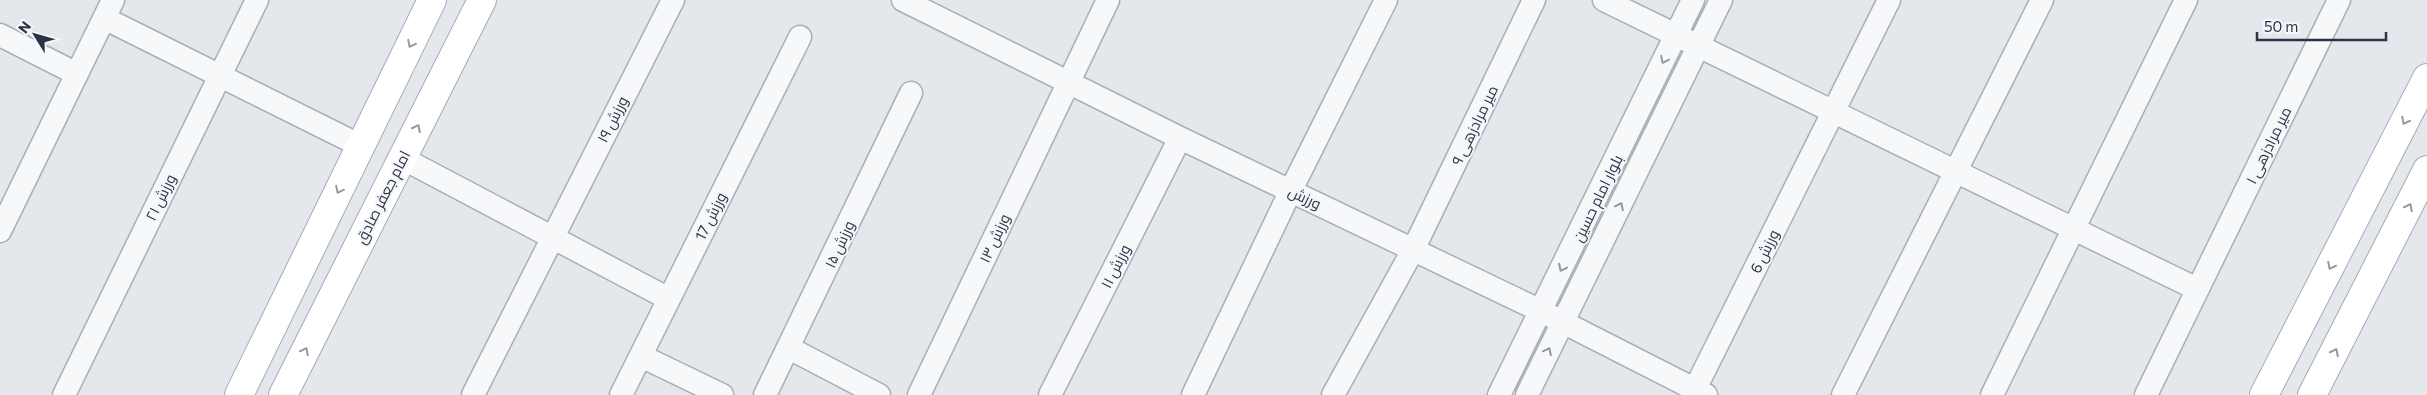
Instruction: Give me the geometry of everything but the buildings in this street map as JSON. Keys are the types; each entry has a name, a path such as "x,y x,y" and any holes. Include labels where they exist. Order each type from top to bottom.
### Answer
{"main road":[{"path":"239,395 432,0"},
{"name":"امام جعفر صادق","path":"284,395 482,0"},
{"path":"2264,395 2427,78"},
{"path":"2312,395 2427,170"}],"street":[{"name":"ورزش ۲۱","path":"64,395 257,0"},
{"name":"ورزش ۱۹","path":"473,395 673,0"},
{"name":"ورزش","path":"903,0 1069,80 1180,138 1541,311 1698,393"},
{"name":"ورزش ۱۳","path":"919,395 1108,0"},
{"path":"1193,395 1290,190 1386,0"},
{"name":"میر مرادزهی ۹","path":"1333,395 1413,250 1534,0"},
{"path":"1604,0 1956,174 2197,289"},
{"name":"بلوار امام حسین","path":"1499,395 1693,0"},
{"name":"بلوار امام حسین","path":"1527,395 1721,0"},
{"name":"ورزش 6","path":"1698,393 1889,0"},
{"path":"1843,395 2042,0"},
{"path":"1992,395 2186,0"},
{"name":"میر مرادزهی ۱","path":"2146,395 2339,0"},
{"path":"0,231 109,9 219,77 361,146"},
{"path":"0,35 77,74"},
{"name":"ورزش 17","path":"621,395 800,37"},
{"name":"ورزش ۱۵","path":"766,395 911,92"},
{"name":"ورزش ۱۱","path":"1050,395 1180,138"},
{"path":"402,158 669,299"},
{"path":"789,348 879,395"},
{"path":"641,356 722,395"}]}
